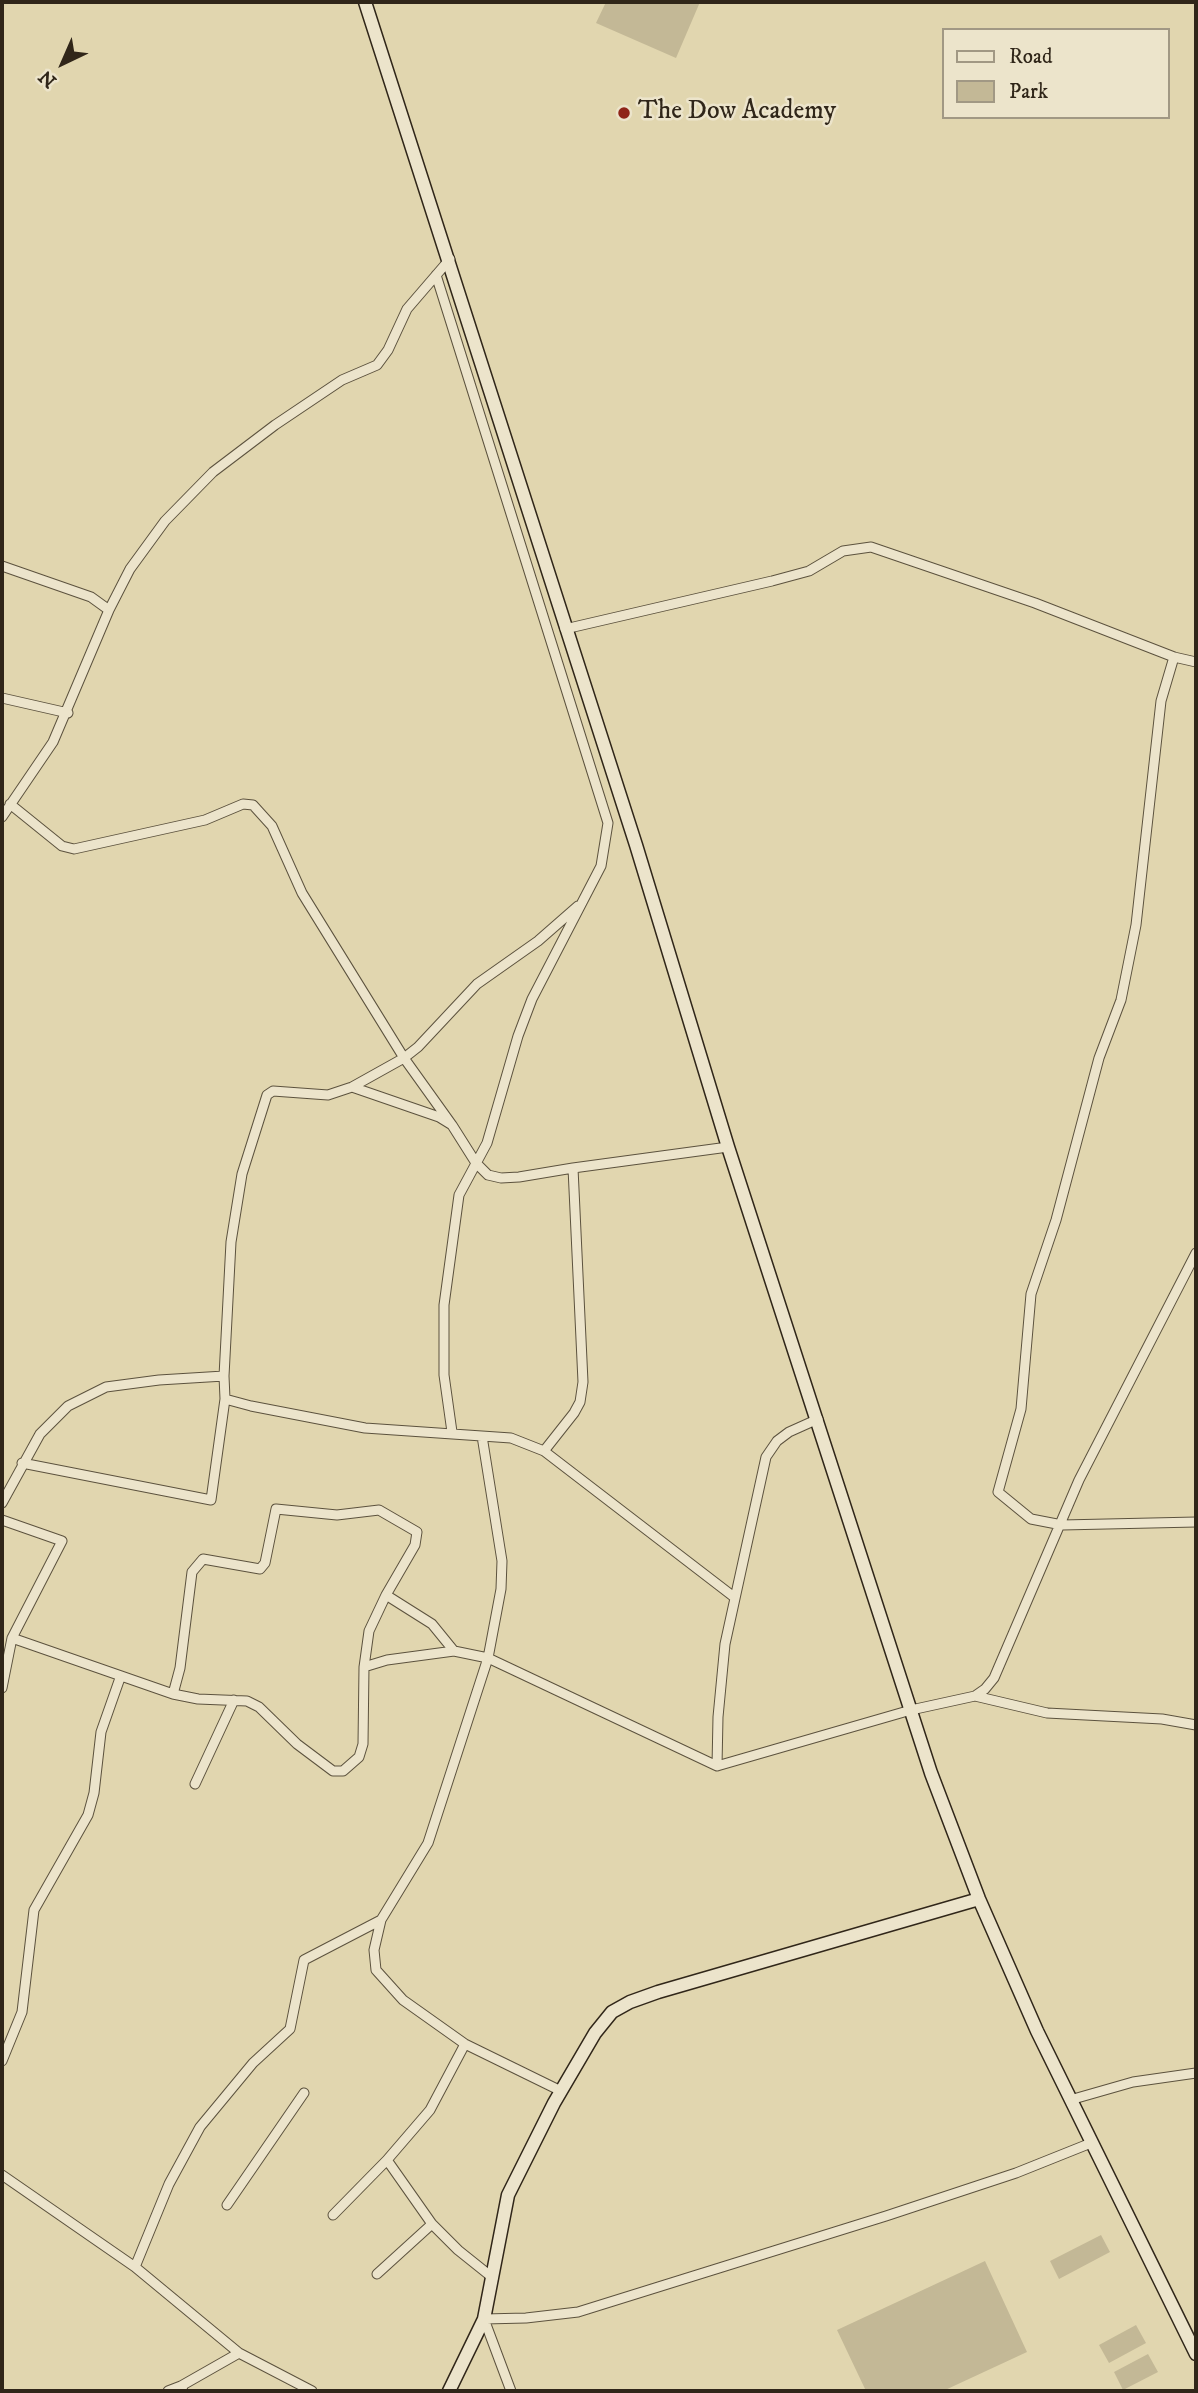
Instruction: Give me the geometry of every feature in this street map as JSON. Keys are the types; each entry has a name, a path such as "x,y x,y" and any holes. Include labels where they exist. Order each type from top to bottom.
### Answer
{"main road":[{"path":"365,2 450,259 565,629 636,845 728,1147 931,1773 979,1899 1070,2100 1196,2354"},
{"path":"449,2391 484,2319 508,2195 561,2091 595,2033 612,2012 630,2001 979,1899"}],"street":[{"path":"2,817 53,742 68,713 109,610 137,558 182,501 213,472 318,394 377,365 388,350 407,309 450,259"},
{"path":"436,275 608,823 608,841 601,866 532,999 514,1048 487,1143 459,1195 444,1306 444,1375 452,1432"},
{"path":"565,629 772,581 809,571 843,551 871,547 1196,662"},
{"path":"2,566 91,597 109,610"},
{"path":"1174,656 1161,701 1136,925 1121,1000 1099,1058 1056,1220 1031,1294 1021,1409 998,1492 1031,1518 1062,1525 1196,1522"},
{"path":"2,698 68,713"},
{"path":"10,804 62,846 74,849 205,820 243,804 253,805 272,826 302,893 404,1058 476,1163 488,1175 501,1178 728,1147"},
{"path":"22,1463 211,1500 225,1399 231,1242 238,1212 242,1174 267,1095 273,1091 314,1096 352,1087 404,1058 427,1038 477,984 538,941 579,905"},
{"path":"352,1087 439,1117 452,1125"},
{"path":"544,1451 574,1413 580,1402 583,1382 573,1168"},
{"path":"975,1696 994,1678 1062,1525 1079,1480 1196,1253"},
{"path":"2,1503 40,1434 55,1418 88,1394 106,1387 224,1376"},
{"path":"225,1399 296,1416 365,1428 511,1438 544,1451 734,1597"},
{"path":"717,1766 722,1670 734,1597 766,1457 777,1441 789,1432 818,1419"},
{"path":"482,1436 502,1561 501,1589 488,1658 428,1843 382,1920 374,1950 376,1970 381,1979 403,2000 465,2045 561,2091"},
{"path":"12,1637 120,1678 173,1694 198,1699 233,1700 259,1707 322,1765 333,1771 342,1771 359,1757 363,1744 366,1641 386,1595 418,1538 412,1527 379,1510 337,1515 276,1509 265,1563 260,1570 204,1559 192,1572 180,1668 173,1694"},
{"path":"2,1520 62,1541 12,1637 2,1688"},
{"path":"386,1595 432,1624 454,1651"},
{"path":"364,1667 387,1660 454,1651 488,1658 717,1766 911,1710 975,1696 1047,1713 1162,1719 1196,1725"},
{"path":"2,2061 22,2012 34,1910 88,1815 94,1793 101,1732 120,1678"},
{"path":"195,1784 233,1700"},
{"path":"135,2267 169,2184 200,2127 253,2063 290,2029 304,1960 382,1920"},
{"path":"333,2215 387,2160 430,2109 465,2045"},
{"path":"1070,2100 1133,2082 1196,2073"},
{"path":"227,2206 303,2093"},
{"path":"511,2391 484,2319 526,2319 578,2312 886,2216 1016,2173 1091,2143"},
{"path":"387,2160 432,2224 458,2250 493,2278"},
{"path":"2,2175 135,2267 239,2353 309,2388"},
{"path":"377,2274 432,2224"},
{"path":"168,2391 182,2388 239,2353"},
{"path":"457,2378 461,2391"},
{"path":"293,2391 309,2388"}],"green space":[{"path":"606,2 700,2 676,58 596,23"},
{"path":"1101,2235 1110,2252 1059,2279 1050,2261"},
{"path":"985,2261 1027,2352 943,2391 866,2391 837,2330"},
{"path":"1136,2325 1146,2343 1109,2363 1099,2345"},
{"path":"1148,2354 1158,2372 1123,2390 1114,2372"}],"place":[{"name":"The Dow Academy","path":"624,113"}]}
